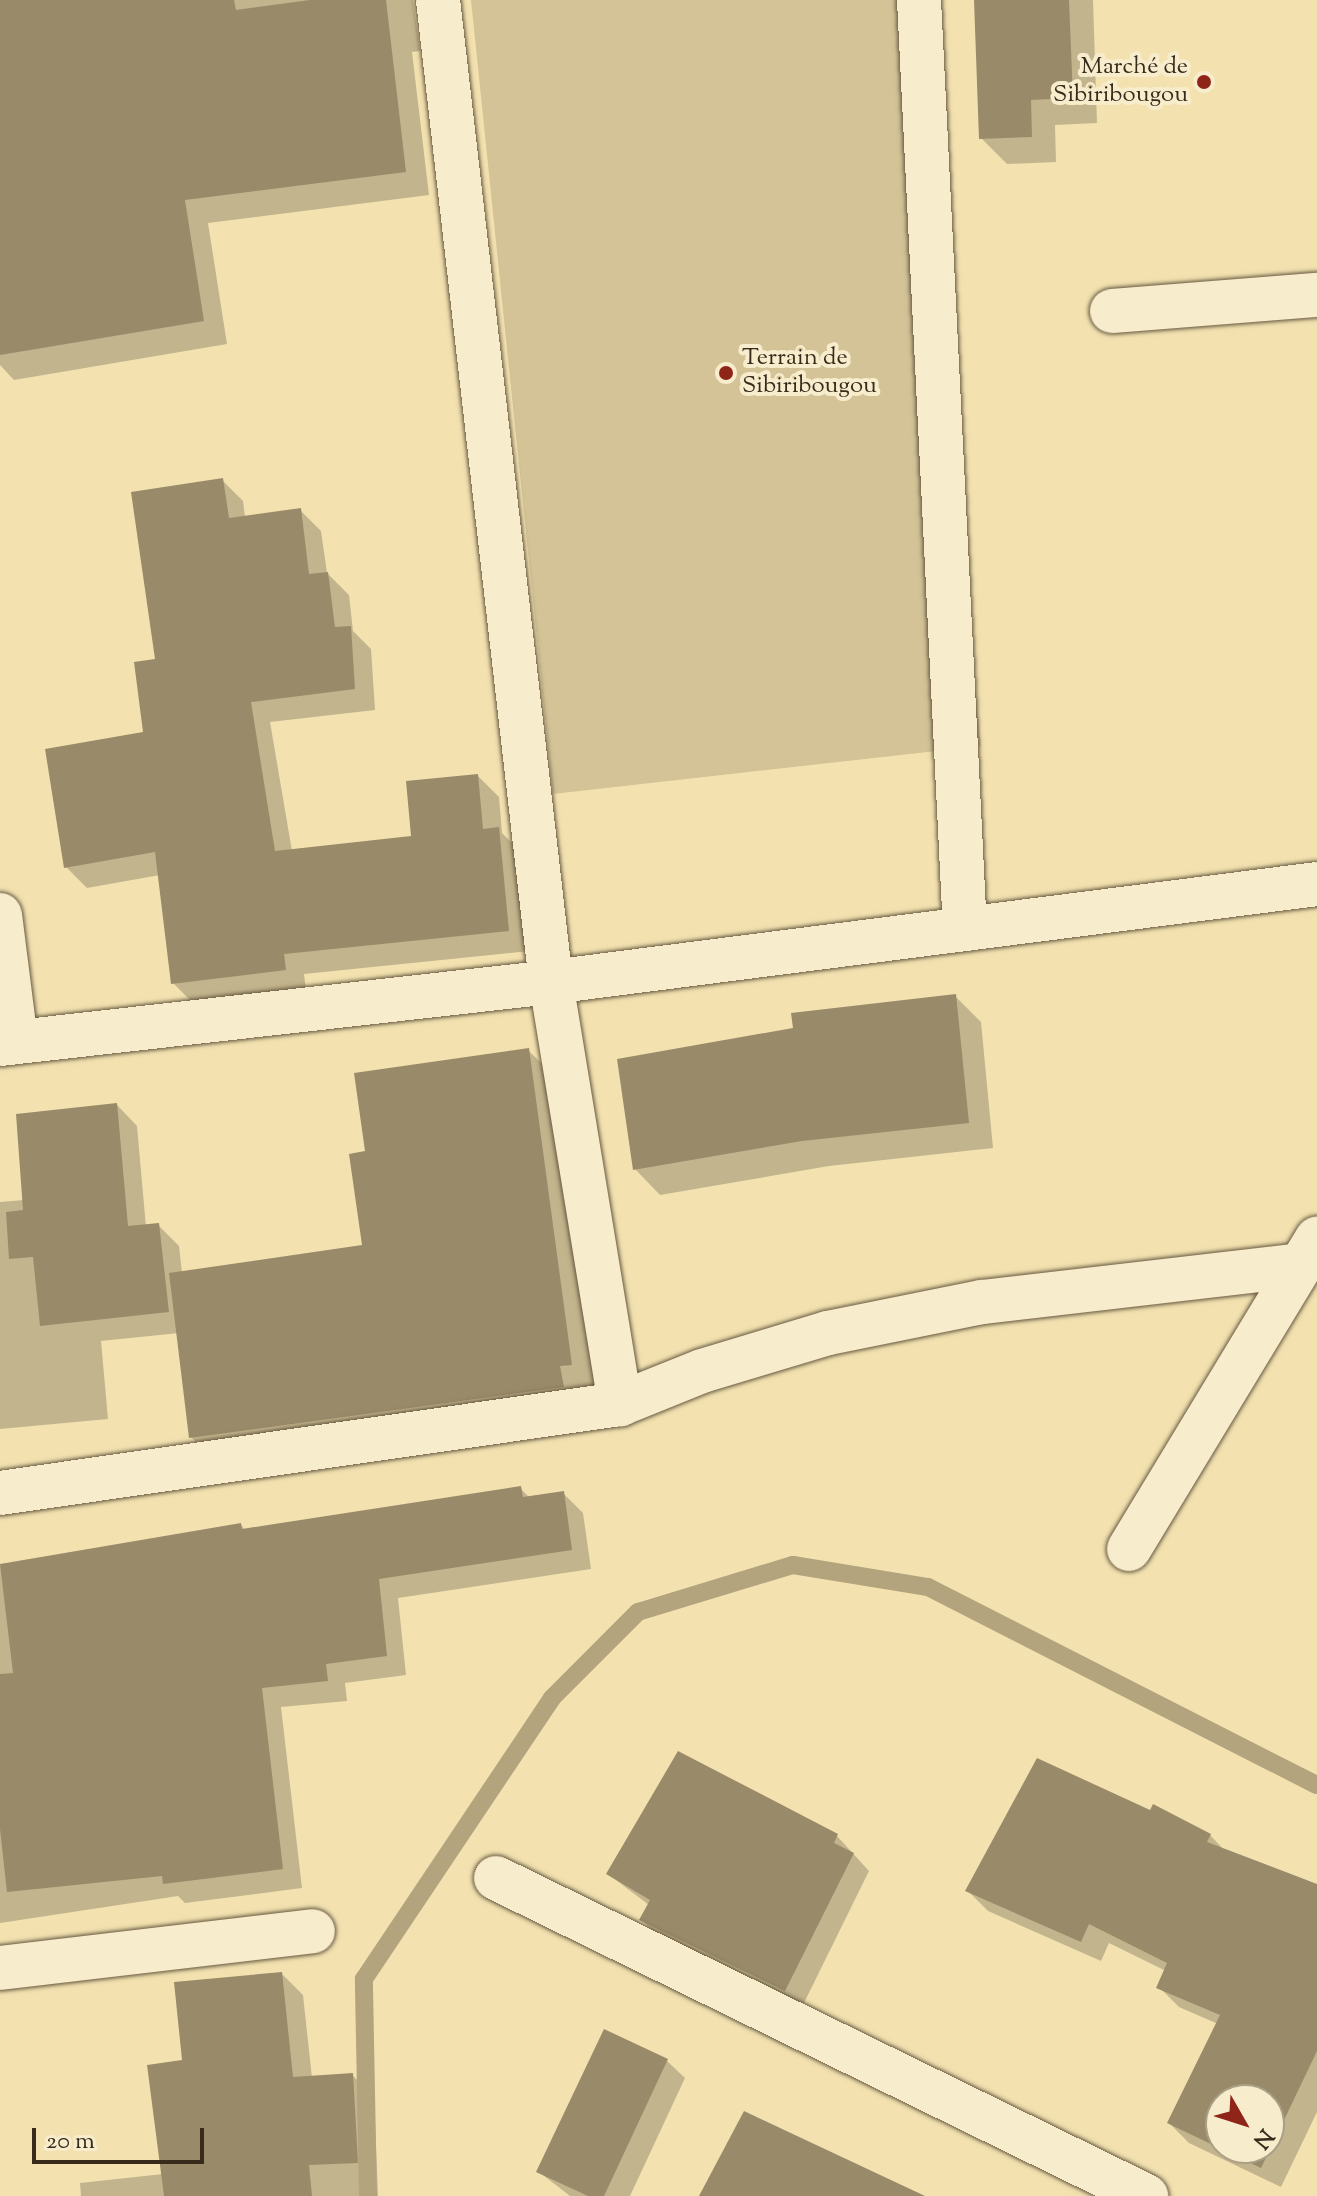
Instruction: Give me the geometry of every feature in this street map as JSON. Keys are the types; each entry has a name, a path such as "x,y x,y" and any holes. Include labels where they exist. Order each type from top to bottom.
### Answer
{"street":[{"path":"438,0 551,982 620,1404"},
{"path":"919,0 965,929"},
{"path":"1112,311 1317,295"},
{"path":"0,915 8,1043 551,982 1317,884"},
{"path":"0,1493 620,1404 702,1371 890,1321 982,1302 1309,1251"},
{"path":"1129,1549 1309,1251"},
{"path":"496,1878 1146,2196"},
{"path":"0,1968 313,1931"}],"shaded area":[{"name":"Terrain de Sibiribougou","path":"471,0 904,0 981,746 553,794"}],"building":[{"path":"0,0 234,0 236,10 310,0 386,0 406,172 185,200 204,321 0,355"},
{"path":"974,0 1069,0 1073,98 1031,100 1032,137 979,139"},
{"path":"223,478 229,518 301,508 309,574 328,572 335,627 351,626 355,689 251,702 275,851 411,836 406,781 478,774 483,829 499,827 509,931 284,954 286,970 171,984 155,852 64,868 45,749 143,732 134,662 155,659 131,492"},
{"path":"956,994 969,1123 802,1141 633,1170 617,1059 793,1028 791,1013"},
{"path":"529,1048 572,1365 560,1366 564,1387 189,1438 169,1273 362,1245 349,1154 365,1151 354,1073"},
{"path":"117,1103 128,1226 159,1223 169,1312 40,1326 33,1257 9,1259 6,1212 23,1210 16,1114"},
{"path":"521,1486 523,1497 564,1491 572,1550 379,1579 387,1656 326,1664 328,1681 262,1688 283,1869 163,1884 162,1876 7,1892 0,1829 0,1674 13,1673 0,1564 241,1523 242,1529"},
{"path":"678,1751 838,1834 834,1843 854,1853 785,1991 639,1920 650,1900 606,1874"},
{"path":"1037,1758 1150,1810 1153,1804 1211,1834 1207,1842 1317,1884 1317,2051 1285,2118 1285,2084 1205,2084 1205,2141 1167,2123 1220,2015 1156,1988 1167,1963 1089,1924 1081,1942 965,1891"},
{"path":"282,1972 293,2077 353,2073 358,2163 309,2165 312,2196 164,2196 147,2065 182,2060 174,1982"},
{"path":"604,2029 668,2059 604,2196 588,2196 536,2172"},
{"path":"744,2111 925,2196 699,2196"}],"waterway":[{"path":"368,2196 364,1979 552,1698 638,1612 793,1565 928,1587 1317,1785"}],"place":[{"name":"Marché de Sibiribougou","path":"1204,82"},
{"name":"Terrain de Sibiribougou","path":"726,373"}]}
